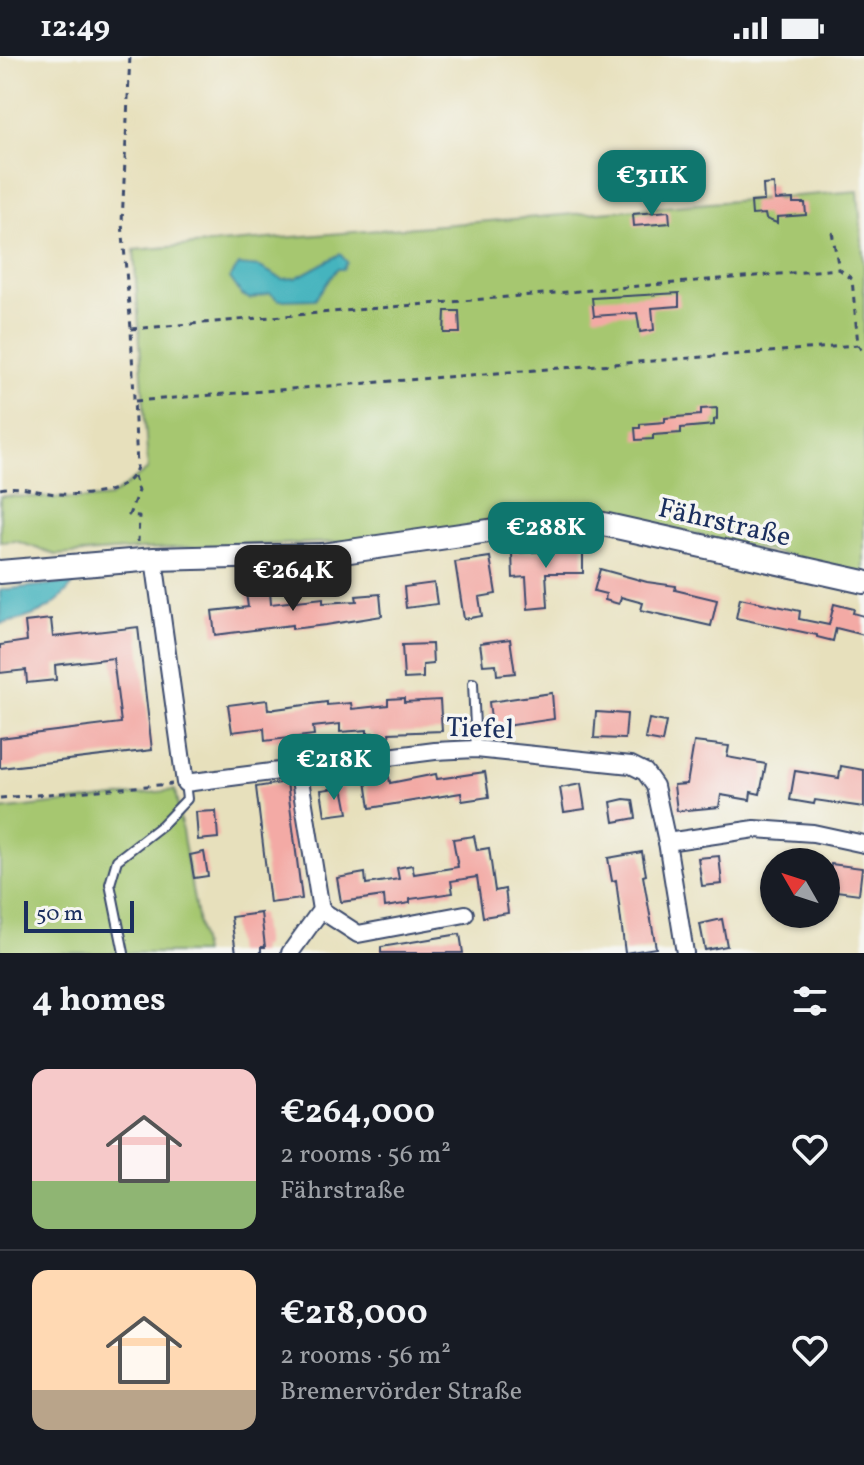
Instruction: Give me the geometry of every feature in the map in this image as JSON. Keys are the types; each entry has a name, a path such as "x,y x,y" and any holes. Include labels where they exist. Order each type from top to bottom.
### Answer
{"street":[{"name":"Fährstraße","path":"0,572 146,560 322,555 585,520 864,582"},
{"path":"146,560 185,783"},
{"name":"Tiefel","path":"185,783 298,767 476,749 631,765 645,772 655,786 685,953"},
{"path":"290,953 321,910 298,767"},
{"path":"667,842 755,829 813,833 864,844"},
{"path":"321,910 358,934 465,914"}],"lane":[{"path":"473,683 476,749"},
{"path":"124,953 110,884 117,860 162,825 187,799 185,783"}],"path":[{"path":"130,56 122,223 135,401 137,467 134,476 138,491 129,515 139,516 146,560"},
{"path":"832,232 839,269 852,279 858,345 864,354"},
{"path":"131,329 839,269"},
{"path":"135,401 858,345"},
{"path":"0,489 9,486 56,494 95,494 117,488 134,476"},
{"path":"0,798 185,783"}],"green space":[{"path":"858,191 864,267 864,573 630,519 367,541 56,555 16,541 0,542 0,496 110,497 148,469 134,250"},
{"path":"175,790 203,953 0,953 0,810"}],"water":[{"path":"340,254 347,262 343,269 337,269 315,299 279,300 270,293 250,299 242,295 230,278 239,265 260,267 282,279 296,278"},
{"path":"75,582 51,606 23,619 0,624 0,590"}],"building":[{"path":"774,184 775,200 793,199 793,203 805,203 806,215 777,217 777,223 766,219 765,214 752,215 751,202 764,201 763,185"},
{"path":"669,211 670,223 634,226 633,214"},
{"path":"679,293 679,306 652,308 654,330 640,332 637,313 594,316 592,298"},
{"path":"445,311 459,311 460,333 444,333"},
{"path":"717,408 714,425 681,428 681,433 636,440 635,428 640,428 640,424 701,415 701,409"},
{"path":"556,544 583,544 583,573 546,573 548,607 528,609 526,577 513,578 512,553 556,551"},
{"path":"490,557 496,594 479,597 482,616 464,619 455,562"},
{"path":"600,569 647,582 676,586 675,590 717,600 711,626 641,610 643,603 621,597 619,604 605,600 606,594 594,591"},
{"path":"434,583 437,604 406,608 404,587"},
{"path":"270,591 271,604 323,598 323,603 357,601 356,596 380,594 382,616 292,629 292,625 215,635 212,611 248,607 246,593"},
{"path":"740,598 800,611 799,619 829,625 834,604 854,609 853,613 864,616 864,635 836,628 833,641 736,618"},
{"path":"51,619 53,637 138,627 152,750 0,768 0,738 121,723 113,658 55,665 56,680 27,683 26,670 0,673 0,645 27,641 25,622"},
{"path":"510,639 515,673 497,675 496,664 483,665 480,643"},
{"path":"432,644 433,664 423,665 423,678 404,679 402,645"},
{"path":"552,693 554,719 492,728 489,702"},
{"path":"404,698 404,702 440,700 442,731 389,733 390,742 374,744 373,733 367,733 367,730 340,732 340,724 313,727 314,735 265,741 264,728 232,732 228,705 267,700 268,710 327,702 327,705 351,703 352,709 388,705 388,699"},
{"path":"596,712 627,714 625,739 594,738"},
{"path":"649,719 666,722 662,742 645,739"},
{"path":"694,742 729,746 727,757 766,764 760,794 751,792 750,800 721,795 719,807 677,811 674,785 687,784"},
{"path":"841,766 864,770 864,807 790,800 795,771 839,778"},
{"path":"485,772 489,797 462,801 461,793 370,808 366,781 389,777 390,783 436,774 437,779"},
{"path":"287,782 302,899 270,903 256,787"},
{"path":"581,784 585,809 564,812 560,788"},
{"path":"343,787 348,813 325,816 321,790"},
{"path":"633,800 636,818 614,822 611,802"},
{"path":"216,811 218,838 198,840 196,812"},
{"path":"474,836 477,850 489,848 495,891 505,889 508,913 483,917 477,877 451,881 453,893 410,899 410,903 385,907 384,896 341,902 337,878 365,873 366,884 399,879 397,868 412,865 414,874 458,867 453,839"},
{"path":"204,852 208,876 194,878 190,855"},
{"path":"642,852 646,875 643,876 656,948 625,953 616,880 612,881 608,858"},
{"path":"719,856 722,884 702,886 698,858"},
{"path":"840,865 862,868 859,894 840,892"},
{"path":"261,913 265,947 261,947 261,953 236,953 231,917"},
{"path":"722,919 727,946 705,950 700,924"},
{"path":"460,934 463,953 381,953 381,947"}]}
